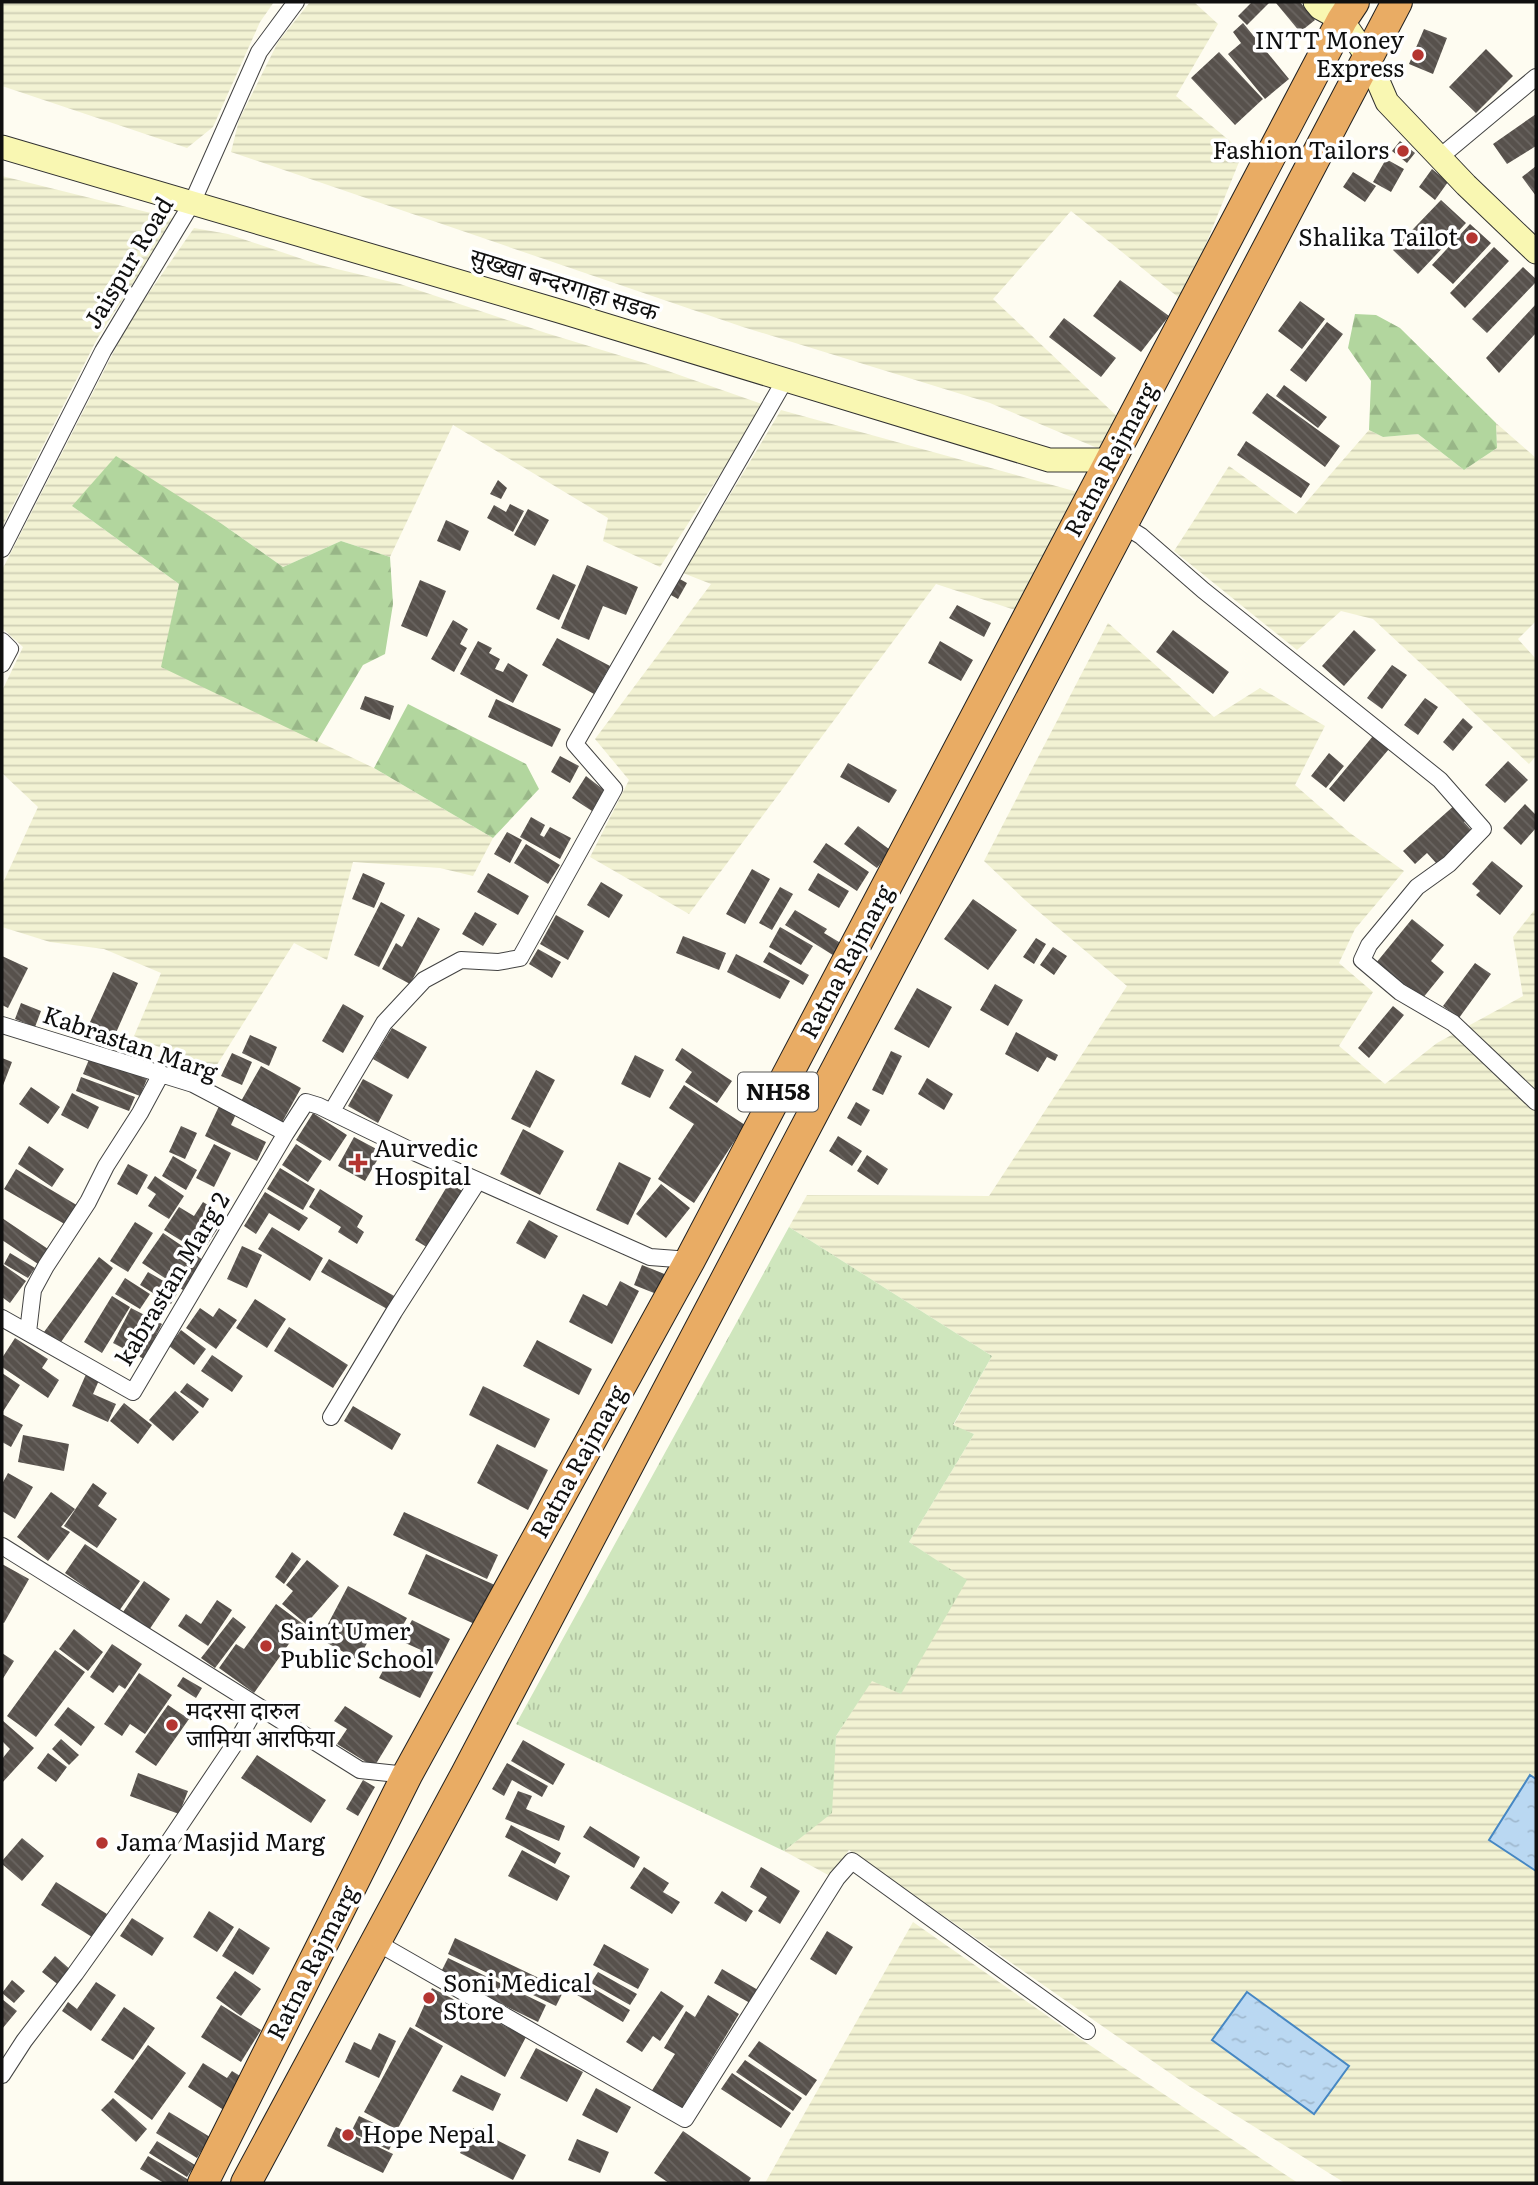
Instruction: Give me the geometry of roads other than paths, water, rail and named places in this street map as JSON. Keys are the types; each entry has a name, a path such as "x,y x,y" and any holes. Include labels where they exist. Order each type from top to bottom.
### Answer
{"highway":[{"name":"Ratna Rajmarg","path":"203,2183 407,1776 690,1260 1112,460 1229,232 1355,31 1397,2"},
{"name":"Ratna Rajmarg","path":"246,2183 376,1942 1122,525 1355,31"}],"street":[{"name":"Jaispur Road","path":"2,549 103,351 192,204 259,52 296,2"},
{"path":"1315,2 1355,31 1387,102 1536,252"},
{"path":"1440,158 1536,77"},
{"name":"सुख्खा बन्दरगाहा सडक","path":"2,147 559,311 1049,460 1112,460"},
{"path":"332,1111 384,1023 424,979 461,960 498,962 520,958 614,789 575,744 785,380"},
{"path":"1122,525 1141,536 1203,590 1440,780 1483,829 1449,864 1417,887 1368,945 1362,960 1400,992 1453,1023 1536,1102"},
{"path":"2,642 10,649 2,664"},
{"name":"Kabrastan Marg","path":"2,1025 193,1084 286,1133"},
{"path":"28,1332 33,1290 88,1202 106,1166 161,1074"},
{"path":"286,1133 306,1102 332,1111 478,1181 650,1257 690,1260"},
{"name":"kabrastan Marg 2","path":"2,1318 133,1392 286,1133"},
{"path":"331,1416 478,1181"},
{"path":"2,1546 360,1770 407,1776"},
{"path":"2,2075 162,1852 240,1736 257,1706"},
{"path":"376,1942 685,2119 837,1878 852,1861 1087,2031"}],"water":[{"path":"1530,1775 1536,1779 1536,1871 1489,1840"},
{"path":"1247,1992 1349,2066 1314,2114 1212,2040"}],"place":[{"name":"INTT Money Express","path":"1418,55"},
{"name":"Fashion Tailors","path":"1403,151"},
{"name":"Shalika Tailot","path":"1472,238"},
{"name":"Aurvedic Hospital","path":"358,1163"},
{"name":"Saint Umer Public School","path":"266,1646"},
{"name":"मदरसा दारुल जामिया आरफिया","path":"172,1725"},
{"name":"Jama Masjid Marg","path":"102,1843"},
{"name":"Soni Medical Store","path":"429,1998"},
{"name":"Hope Nepal","path":"348,2135"}]}
